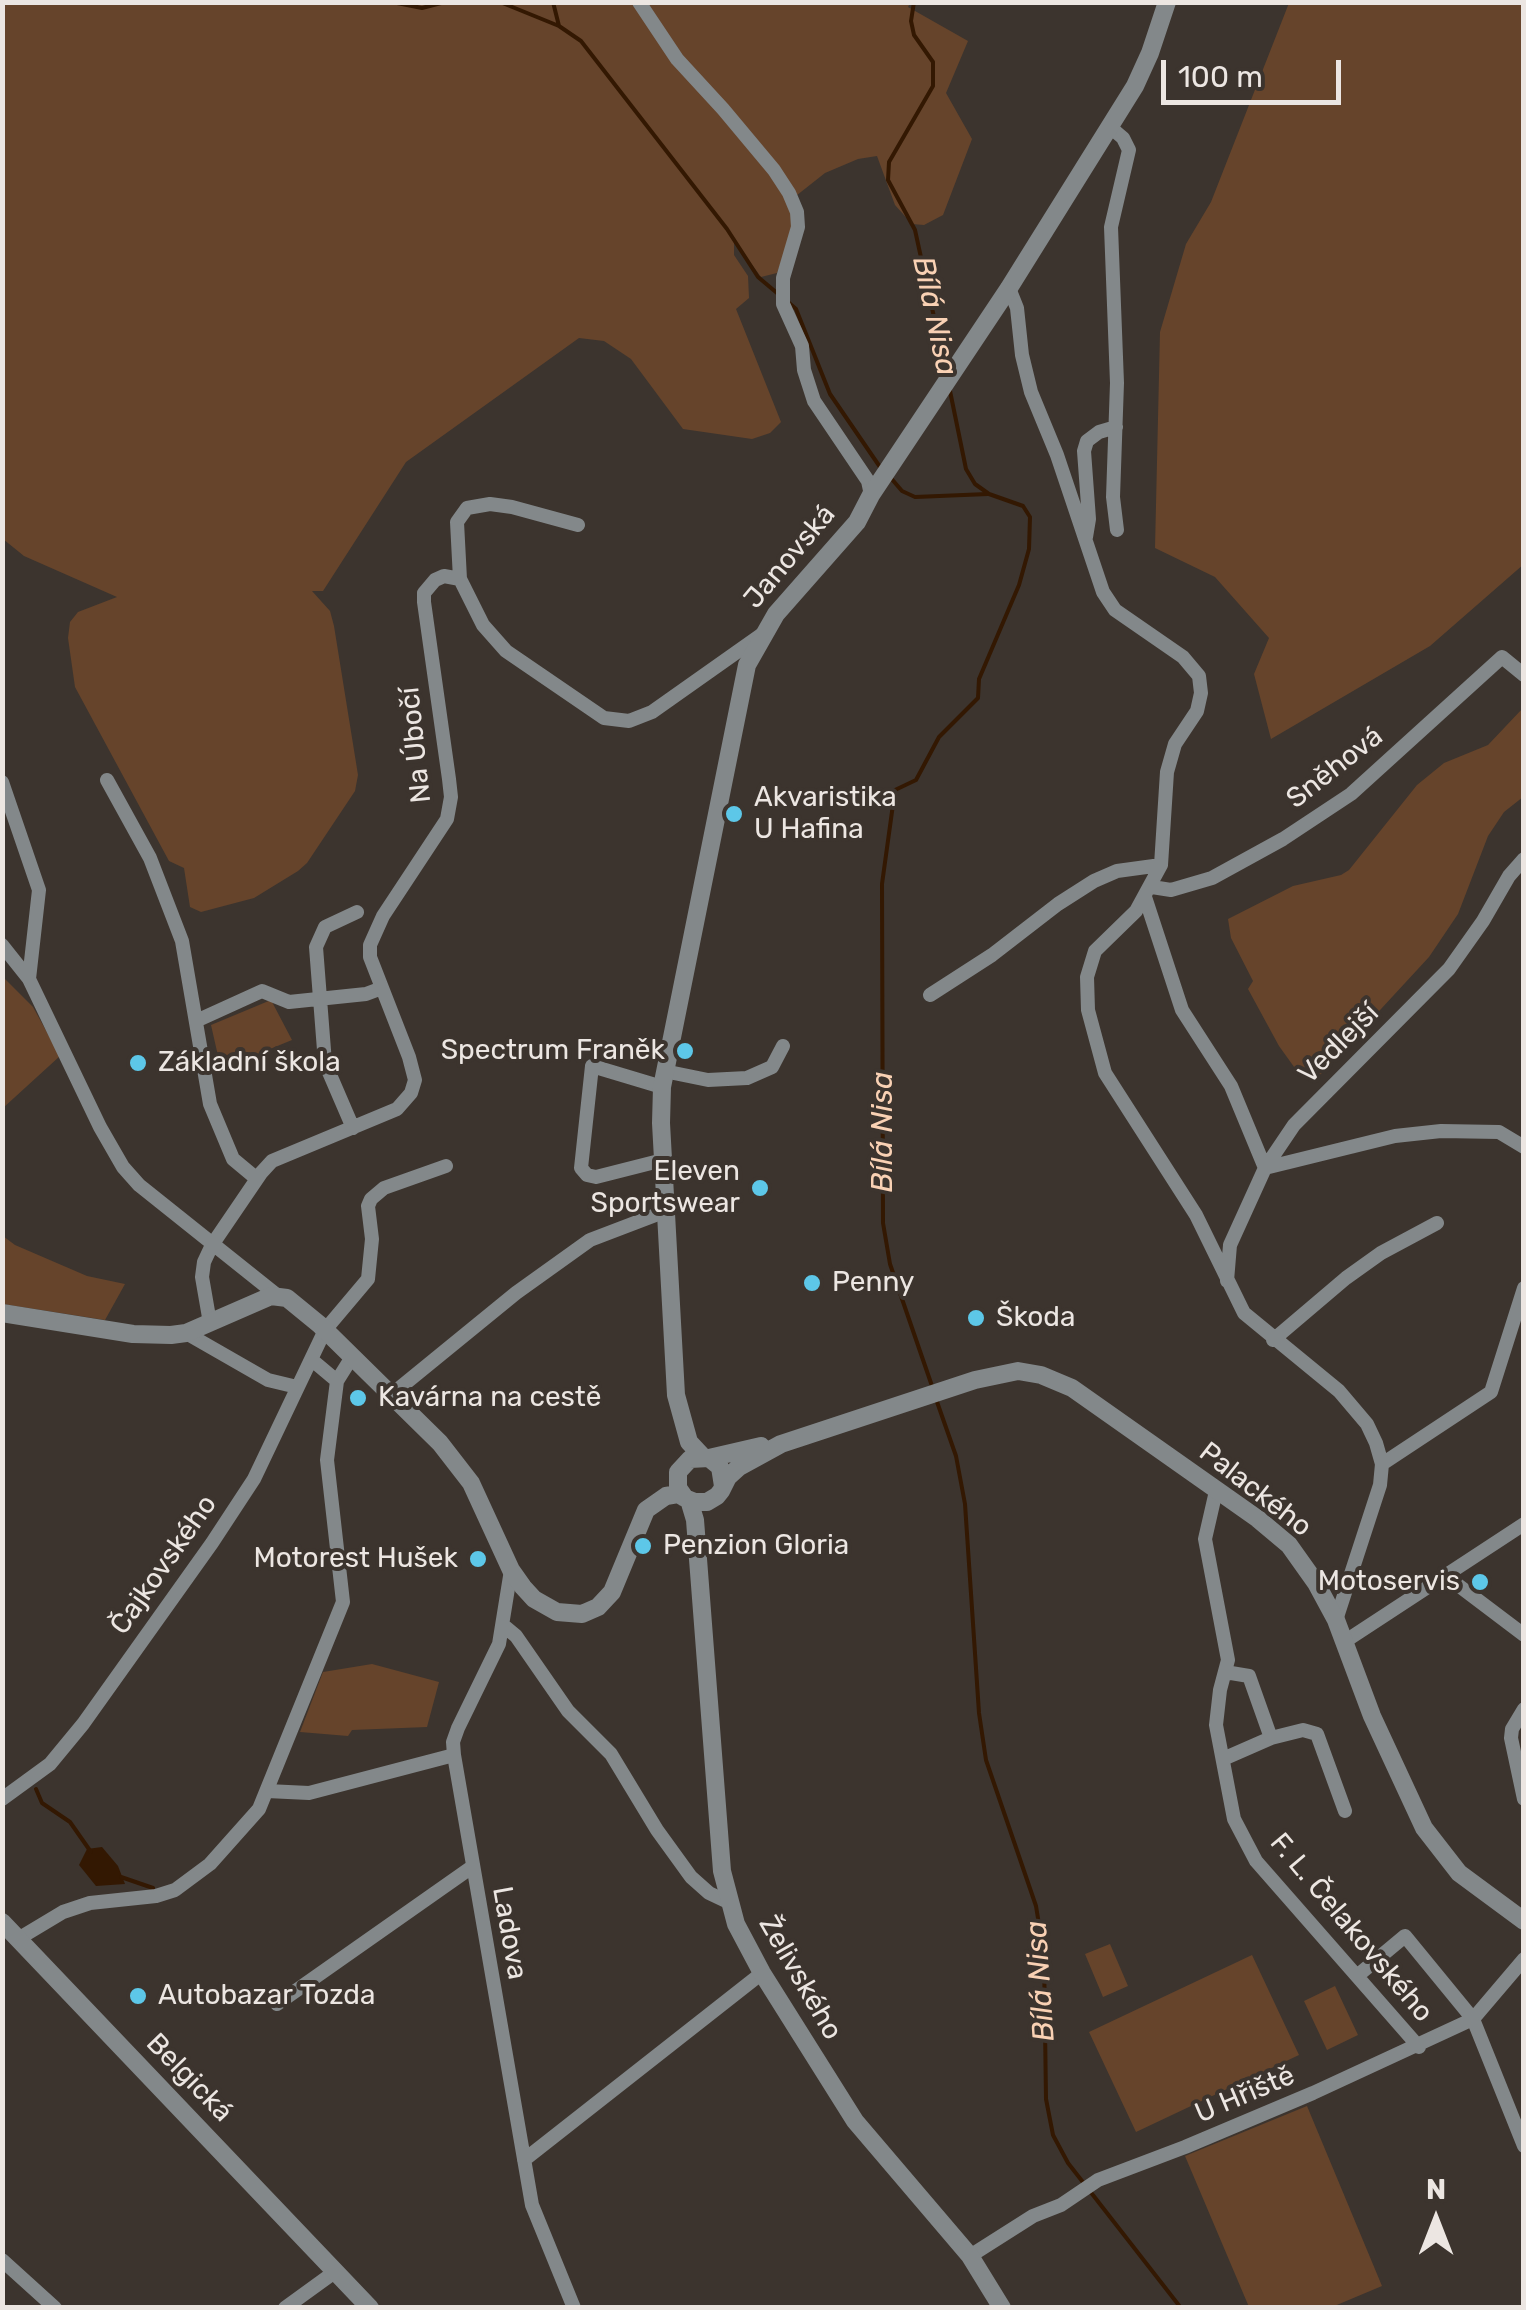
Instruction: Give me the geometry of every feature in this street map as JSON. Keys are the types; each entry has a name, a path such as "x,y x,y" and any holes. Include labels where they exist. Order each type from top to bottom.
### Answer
{"street":[{"path":"639,2 677,59 774,170 789,193 798,227 782,278 783,304 802,346 809,389 827,424 874,490"},
{"name":"Janovská","path":"706,1458 689,1442 679,1413 663,1160 663,1079 747,665 776,614 858,522 874,490 1010,288 1135,86 1166,2"},
{"path":"1110,127 1123,138 1129,150 1110,226 1118,383 1113,498 1117,530"},
{"path":"1010,288 1031,392 1057,455 1103,592 1116,610 1183,657 1199,676 1201,693 1197,710 1175,744 1167,772 1161,865 1136,911 1094,951 1087,977 1088,1010 1105,1074 1196,1215 1244,1314 1339,1391 1376,1443 1382,1464 1373,1513 1336,1620"},
{"path":"1085,541 1089,518 1084,451 1087,441 1098,432 1116,427"},
{"path":"578,525 512,507 490,504 467,508 457,522 460,579 484,625 506,652 604,718 629,722 652,712 761,636"},
{"name":"Na Úbočí","path":"212,1245 272,1161 398,1109 411,1093 414,1080 370,957 370,945 382,916 446,819 451,798 424,593 444,576 460,579"},
{"name":"Sněhová","path":"1148,892 1172,890 1212,878 1283,839 1351,794 1502,657 1524,675"},
{"path":"108,780 150,858 182,941 210,1104 232,1159 257,1179"},
{"path":"2,782 8,814 25,842 38,890 29,979"},
{"name":"Vedlejší","path":"1226,1282 1230,1245 1265,1168 1294,1124 1449,968 1483,922 1508,876 1524,859"},
{"path":"930,995 1094,882 1117,871 1161,865"},
{"path":"1148,892 1182,1010 1231,1086 1265,1168 1395,1136 1426,1133 1498,1132 1524,1147"},
{"path":"353,1128 325,1062 316,946 325,928 357,912"},
{"path":"2,945 29,979 113,1153 139,1185 278,1296 294,1302 440,1443 471,1483 511,1570 546,1608 582,1614 598,1606 612,1592 641,1517 654,1502 675,1494 701,1503 718,1493 720,1466 706,1458 690,1459 644,1498 632,1538"},
{"path":"196,1020 266,990 286,1002 366,994 382,988"},
{"path":"663,1160 596,1177 581,1168 592,1066 663,1079 748,1078 772,1067 783,1046"},
{"name":"Čajkovského","path":"2,1799 50,1764 61,1751 212,1544 254,1479 325,1330 368,1279 371,1198 384,1188 446,1166"},
{"path":"391,1396 516,1293 590,1240 666,1211"},
{"path":"1273,1340 1381,1253 1437,1223"},
{"path":"210,1323 202,1277 212,1245"},
{"path":"1382,1464 1491,1392 1524,1288"},
{"path":"2,1313 152,1336 186,1333 278,1296"},
{"path":"186,1333 268,1380 297,1387"},
{"name":"Janovská","path":"672,1341 668,1406 679,1470"},
{"path":"18,1938 63,1912 90,1903 176,1890 210,1864 258,1810 344,1602 327,1460 337,1380 352,1357"},
{"path":"312,1360 337,1380"},
{"name":"Palackého","path":"706,1458 781,1444 1002,1372 1032,1372 1072,1388 1289,1545 1336,1620 1372,1716 1424,1828 1459,1873 1524,1921"},
{"name":"Palackého","path":"718,1493 739,1466 781,1444"},
{"path":"679,1470 678,1488 687,1499"},
{"name":"F. L. Čelakovského","path":"1216,1491 1205,1539 1228,1660 1216,1724 1234,1819 1256,1861 1419,2046"},
{"name":"Želivského","path":"703,1617 706,1538 718,1493"},
{"name":"Želivského","path":"687,1499 695,1520 722,1871 728,1902 743,1941 854,2120 970,2256 1002,2308"},
{"path":"1344,1642 1524,1524"},
{"name":"Ladova","path":"511,1570 500,1644 458,1728 454,1755 532,2205 574,2308"},
{"path":"1446,1576 1524,1635"},
{"path":"504,1626 516,1636 568,1711 611,1754 656,1830 690,1877 728,1902"},
{"path":"1225,1672 1250,1676 1271,1738"},
{"path":"1524,1709 1515,1720 1512,1738 1524,1799"},
{"path":"1223,1759 1271,1738 1304,1730 1317,1734 1346,1811"},
{"path":"267,1791 309,1793 454,1755"},
{"path":"277,2004 472,1867"},
{"name":"Belgická","path":"2,1922 370,2308"},
{"path":"1357,1976 1405,1936 1473,2019 1524,2146"},
{"name":"U Hřiště","path":"970,2256 1098,2180 1185,2148 1473,2019 1524,1959"},
{"path":"524,2160 762,1973"},
{"path":"2,2260 55,2308"},
{"path":"285,2308 336,2271"}],"shaded area":[{"path":"2,3 910,3 908,7 968,41 946,93 972,139 943,215 924,225 912,224 895,205 877,156 858,159 825,173 787,203 793,230 777,273 761,277 734,240 734,255 748,276 749,298 736,309 781,422 770,433 752,439 683,429 631,359 604,341 579,338 406,462 323,591 312,591 330,611 334,626 358,775 355,791 298,871 254,898 201,912 190,907 184,868 169,861 75,687 68,638 70,622 78,612 117,597 24,556 3,539"},
{"path":"1289,3 1523,3 1524,564 1430,646 1271,739 1254,674 1269,638 1215,577 1155,548 1160,332 1186,244 1211,202"},
{"path":"1523,708 1523,797 1504,812 1488,836 1458,914 1429,957 1321,1074 1302,1078 1279,1046 1248,989 1253,981 1231,938 1228,919 1293,886 1349,870 1417,785 1444,763 1488,745"},
{"path":"2,976 33,1007 60,1056 3,1108"},
{"path":"271,1000 292,1040 221,1069 211,1025"},
{"path":"3,1236 87,1276 125,1284 105,1320 3,1304"},
{"path":"372,1664 439,1682 427,1727 352,1730 348,1736 300,1732 323,1672"},
{"path":"102,1847 118,1866 125,1884 96,1886 79,1865 87,1849"},
{"path":"1110,1944 1128,1986 1103,1997 1085,1954"},
{"path":"1252,1955 1299,2055 1136,2132 1089,2032"},
{"path":"1335,1986 1358,2035 1327,2050 1304,2001"},
{"path":"1307,2106 1382,2286 1332,2307 1249,2307 1185,2156"}],"waterway":[{"path":"392,2 422,8 445,2"},
{"path":"500,2 559,26 581,41 727,229 758,277 777,293"},
{"path":"553,2 559,26"},
{"name":"Bílá Nisa","path":"914,2 914,35 933,62 933,86 889,162 888,180 915,230 946,372"},
{"path":"788,302 796,309 830,394 880,467"},
{"name":"Bílá Nisa","path":"932,1386 890,1264 883,1223 882,884 895,790 916,780 939,737 978,698 979,679 1019,585 1029,549 1030,517 1023,506 989,494 975,484 966,469 950,391"},
{"path":"890,477 902,491 915,497 988,494"},
{"name":"Bílá Nisa","path":"936,1399 956,1456 965,1504 979,1713 986,1760 1036,1906 1044,1955 1046,2099 1053,2135 1068,2163 1181,2308"},
{"path":"36,1789 42,1803 70,1822 91,1852"},
{"path":"121,1877 153,1888"}],"place":[{"name":"Akvaristika U Hafina","path":"734,814"},
{"name":"Spectrum Franěk","path":"685,1051"},
{"name":"Základní škola","path":"138,1063"},
{"name":"Eleven Sportswear","path":"760,1188"},
{"name":"Penny","path":"812,1283"},
{"name":"Škoda","path":"976,1318"},
{"name":"Kavárna na cestě","path":"358,1398"},
{"name":"Penzion Gloria","path":"643,1546"},
{"name":"Motorest Hušek","path":"478,1559"},
{"name":"Motoservis","path":"1480,1582"},
{"name":"Autobazar Tozda","path":"138,1996"}]}
